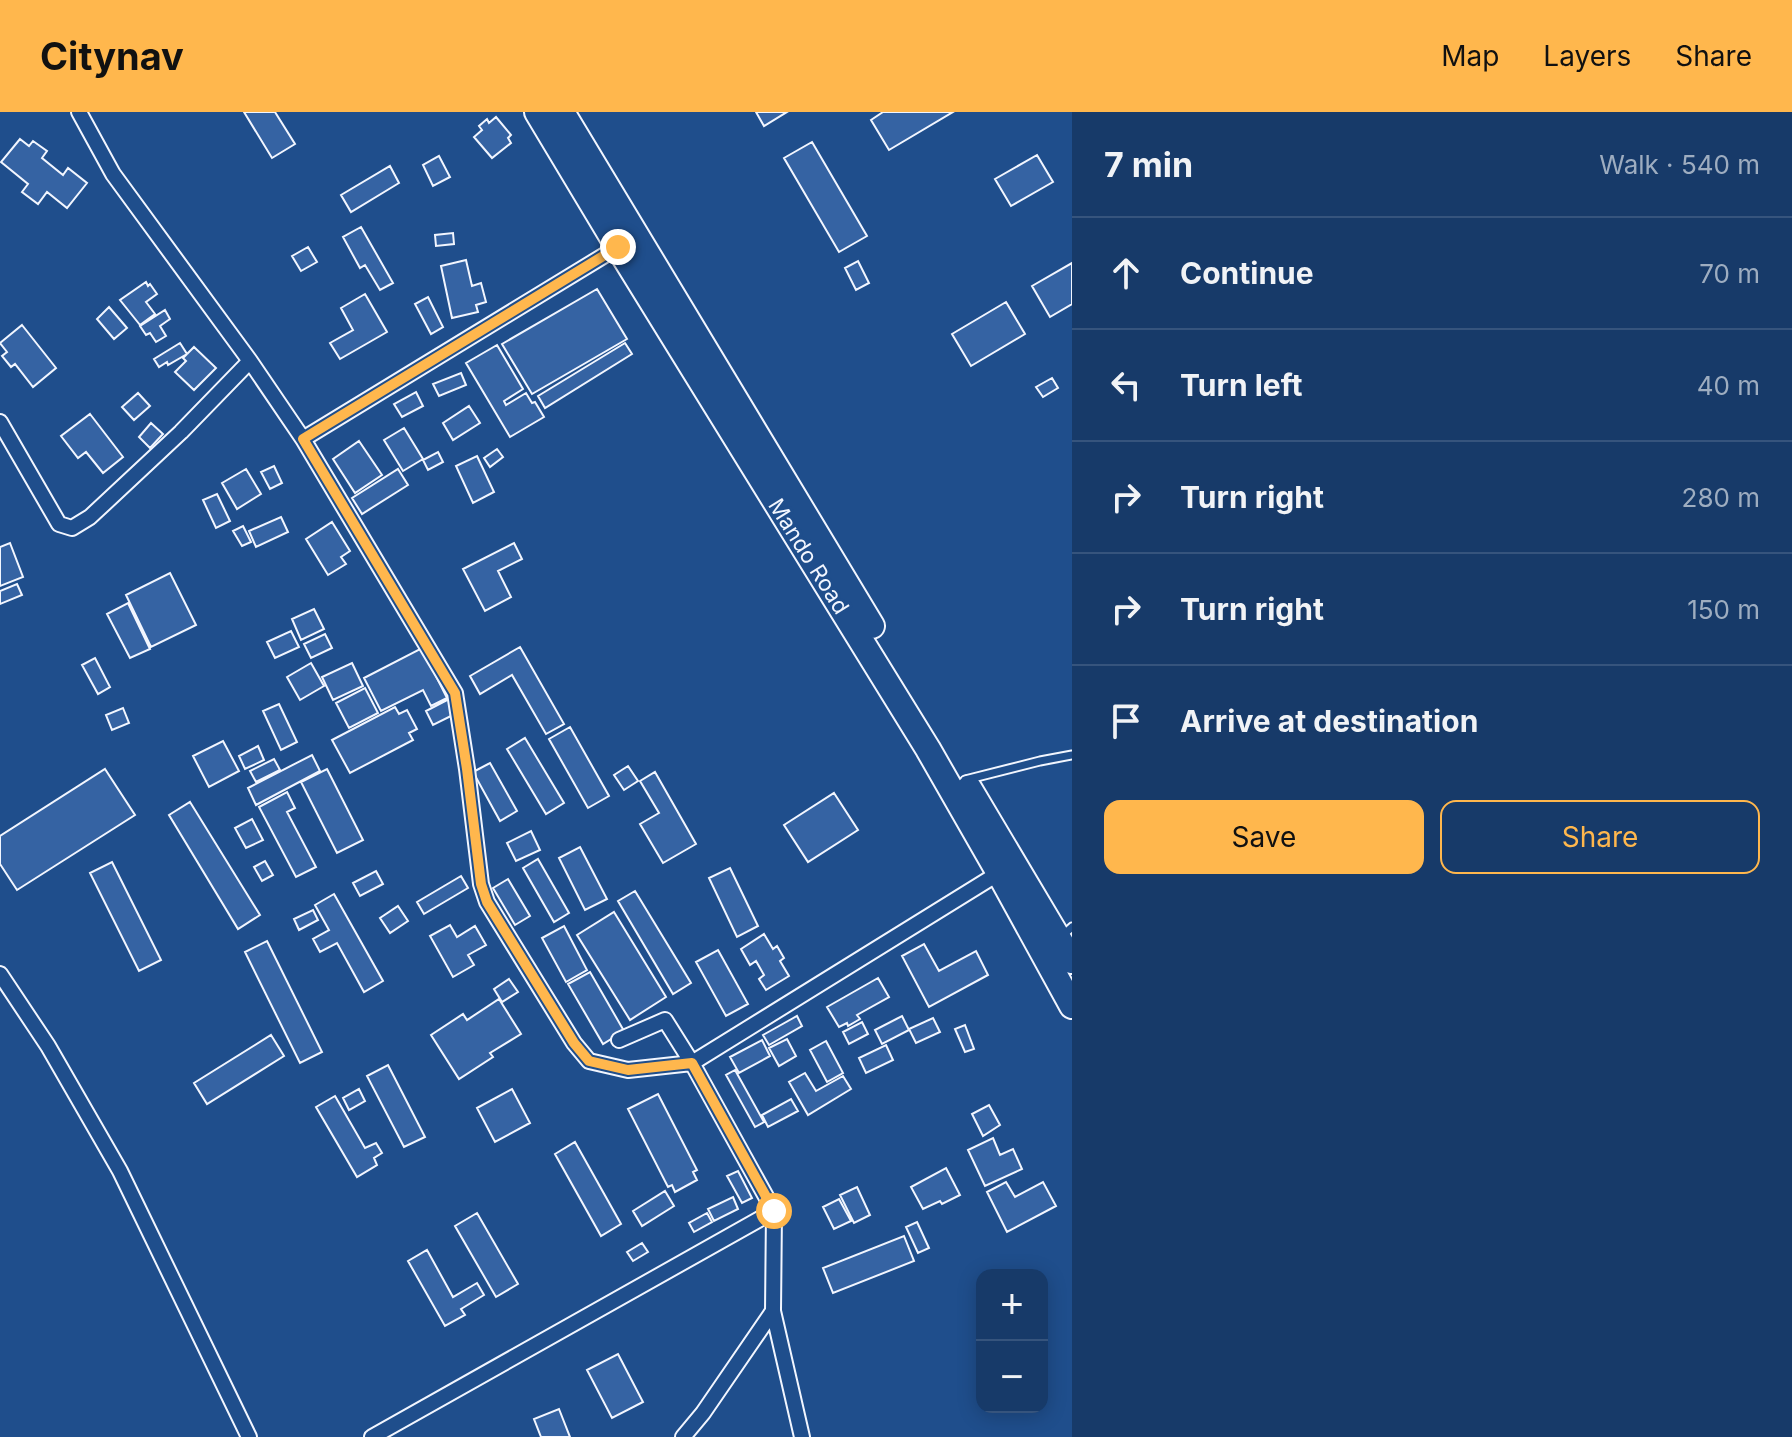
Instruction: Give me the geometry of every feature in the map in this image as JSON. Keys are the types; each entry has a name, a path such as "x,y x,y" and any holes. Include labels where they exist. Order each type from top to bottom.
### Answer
{"highway":[{"name":"Mando Road","path":"537,112 928,749 1072,1006"},
{"name":"Mando Road","path":"562,112 964,780 1066,932 1072,961"}],"street":[{"path":"79,112 113,174 303,439 455,693 481,884 487,902 574,1043 589,1061 628,1070 692,1063 999,873"},
{"path":"303,439 618,247"},
{"path":"0,422 59,524 72,528 90,517 158,454 250,361"},
{"path":"0,974 48,1046 120,1171 249,1437"},
{"path":"619,1040 665,1020 774,1211 773,1311 802,1437"},
{"path":"372,1437 774,1211"},
{"path":"683,1437 773,1311"}],"lane":[{"path":"964,780 1072,755"}],"building":[{"path":"244,112 275,112 295,144 272,158"},
{"path":"756,112 787,112 764,126"},
{"path":"883,112 953,112 889,150 871,120"},
{"path":"496,117 511,135 508,138 511,143 492,158 474,137 482,130 479,126 487,119 489,123"},
{"path":"20,139 29,146 33,141 47,151 42,158 63,175 68,168 87,183 67,208 47,192 38,204 22,192 28,184 1,162"},
{"path":"812,142 867,236 839,252 784,158"},
{"path":"1037,155 1053,182 1011,206 995,179"},
{"path":"439,156 450,177 433,186 423,165"},
{"path":"390,166 399,183 351,212 341,195"},
{"path":"361,227 393,283 380,290 365,265 360,268 343,237"},
{"path":"453,233 454,244 436,246 435,235"},
{"path":"308,247 317,262 301,271 292,256"},
{"path":"466,260 472,286 481,283 486,302 476,305 478,312 452,318 441,266"},
{"path":"858,261 869,283 856,290 845,268"},
{"path":"1072,263 1072,304 1050,317 1032,286"},
{"path":"146,282 157,294 146,302 155,314 140,325 120,300"},
{"path":"597,289 627,339 532,394 502,344"},
{"path":"365,294 387,332 340,359 330,343 353,330 341,308"},
{"path":"428,297 443,327 431,334 415,304"},
{"path":"1006,302 1025,334 971,366 952,334"},
{"path":"109,307 127,328 114,339 97,319"},
{"path":"165,310 170,319 160,326 166,336 156,342 140,326"},
{"path":"22,325 56,368 33,387 15,364 11,367 2,356 7,352 0,343"},
{"path":"180,343 187,354 159,367 154,359"},
{"path":"625,343 632,354 545,408 538,396"},
{"path":"497,345 523,389 504,401 506,405 526,393 544,417 510,437 466,363"},
{"path":"194,347 216,368 194,390 175,372"},
{"path":"461,373 466,385 439,396 433,384"},
{"path":"1052,378 1058,388 1043,397 1036,387"},
{"path":"416,392 423,406 402,417 394,404"},
{"path":"138,393 150,406 134,420 122,407"},
{"path":"469,406 480,423 453,440 443,423"},
{"path":"90,414 123,457 103,473 86,452 78,458 61,436"},
{"path":"151,423 163,434 150,448 139,437"},
{"path":"404,428 423,459 403,471 384,440"},
{"path":"359,441 382,475 355,493 333,459"},
{"path":"497,449 503,457 490,467 484,458"},
{"path":"438,452 443,462 428,470 423,460"},
{"path":"477,456 494,492 473,503 456,466"},
{"path":"274,466 282,483 270,489 261,472"},
{"path":"246,469 261,494 237,509 222,483"},
{"path":"398,469 408,485 362,514 352,498"},
{"path":"217,494 230,521 216,528 203,500"},
{"path":"281,517 288,532 256,547 249,531"},
{"path":"332,522 350,551 341,557 346,564 328,575 306,539"},
{"path":"243,526 251,542 242,546 233,531"},
{"path":"10,543 23,577 0,586 0,547"},
{"path":"514,543 522,559 498,571 511,597 485,611 463,569"},
{"path":"170,573 196,625 151,647 126,595"},
{"path":"17,584 22,595 0,604 0,591"},
{"path":"128,603 150,649 130,658 107,614"},
{"path":"314,609 324,629 301,640 292,619"},
{"path":"291,631 299,647 275,658 267,642"},
{"path":"325,634 332,648 311,658 304,644"},
{"path":"520,647 564,724 546,734 512,675 480,694 470,676"},
{"path":"422,648 447,698 431,706 423,690 381,711 364,678"},
{"path":"95,658 110,687 98,694 82,665"},
{"path":"311,663 324,686 300,700 287,677"},
{"path":"352,663 363,686 333,700 322,677"},
{"path":"365,688 378,713 349,728 336,703"},
{"path":"449,699 457,713 433,725 426,711"},
{"path":"279,704 297,742 281,750 263,711"},
{"path":"395,707 399,714 407,710 417,729 409,733 413,740 350,773 332,740"},
{"path":"123,708 129,723 112,730 106,715"},
{"path":"570,727 609,796 588,808 549,739"},
{"path":"525,738 564,803 546,814 507,749"},
{"path":"223,741 239,771 209,787 193,756"},
{"path":"258,746 264,760 245,769 239,756"},
{"path":"312,755 320,771 256,805 248,788"},
{"path":"274,759 280,770 256,782 250,771"},
{"path":"490,763 517,811 500,821 473,772"},
{"path":"628,766 638,781 624,790 614,775"},
{"path":"105,769 135,815 17,890 0,864 0,836"},
{"path":"327,769 363,840 337,853 301,782"},
{"path":"655,772 696,844 663,863 640,824 659,813 640,781"},
{"path":"287,792 295,808 287,812 316,867 296,877 259,807"},
{"path":"834,793 858,830 808,862 784,825"},
{"path":"190,802 260,915 238,929 169,815"},
{"path":"252,819 263,840 246,848 235,828"},
{"path":"531,831 540,850 516,861 507,843"},
{"path":"580,847 607,899 585,910 559,858"},
{"path":"538,859 569,913 554,922 523,868"},
{"path":"265,861 273,875 262,881 254,867"},
{"path":"112,862 161,960 139,971 90,873"},
{"path":"730,868 758,926 737,937 709,878"},
{"path":"376,871 383,884 360,896 353,883"},
{"path":"461,876 468,888 424,914 417,902"},
{"path":"508,879 530,916 515,925 493,888"},
{"path":"635,891 691,983 673,994 618,901"},
{"path":"334,894 383,981 364,992 337,943 320,952 313,939 329,930 315,905"},
{"path":"398,906 408,921 390,933 380,918"},
{"path":"313,910 318,920 299,930 294,919"},
{"path":"614,912 666,997 630,1020 577,935"},
{"path":"450,925 457,937 475,926 486,945 468,955 474,965 453,977 430,936"},
{"path":"564,926 587,970 566,982 542,938"},
{"path":"764,934 773,949 777,946 784,958 780,961 789,976 766,990 759,979 764,975 756,961 750,965 741,949"},
{"path":"267,941 322,1052 300,1063 245,952"},
{"path":"924,944 939,971 976,951 988,975 929,1007 902,956"},
{"path":"718,950 748,1004 726,1016 696,962"},
{"path":"590,972 624,1031 603,1044 568,984"},
{"path":"878,978 889,997 857,1015 860,1019 839,1027 827,1007"},
{"path":"509,979 518,992 502,1002 494,989"},
{"path":"499,999 521,1034 490,1053 493,1057 459,1079 431,1035 463,1014 467,1020"},
{"path":"797,1016 802,1026 769,1045 763,1035"},
{"path":"902,1016 909,1030 882,1044 875,1030"},
{"path":"933,1018 940,1032 916,1043 909,1029"},
{"path":"862,1022 868,1034 849,1044 843,1032"},
{"path":"965,1025 974,1049 965,1052 955,1029"},
{"path":"271,1035 284,1056 207,1104 194,1083"},
{"path":"787,1039 796,1056 779,1066 769,1048"},
{"path":"762,1040 770,1056 739,1073 730,1057"},
{"path":"826,1041 843,1073 827,1082 810,1050"},
{"path":"886,1045 893,1060 866,1073 859,1058"},
{"path":"388,1065 425,1137 404,1147 367,1076"},
{"path":"735,1070 764,1122 755,1127 726,1075"},
{"path":"805,1073 816,1091 843,1076 851,1089 808,1115 789,1082"},
{"path":"359,1089 365,1101 349,1110 343,1098"},
{"path":"512,1089 530,1123 495,1142 477,1108"},
{"path":"658,1094 697,1170 693,1172 697,1180 675,1192 672,1185 668,1187 628,1109"},
{"path":"335,1096 365,1148 376,1143 382,1153 374,1158 377,1165 357,1177 316,1107"},
{"path":"791,1099 798,1111 768,1127 762,1115"},
{"path":"989,1105 1000,1125 983,1136 972,1114"},
{"path":"993,1138 1000,1155 1013,1149 1022,1169 985,1186 968,1150"},
{"path":"575,1142 621,1224 601,1236 555,1154"},
{"path":"946,1168 960,1195 923,1209 911,1187"},
{"path":"738,1171 752,1198 742,1203 727,1176"},
{"path":"1006,1182 1015,1197 1043,1182 1056,1206 1007,1232 987,1192"},
{"path":"857,1187 870,1215 854,1223 840,1195"},
{"path":"665,1191 674,1206 642,1226 633,1211"},
{"path":"733,1197 738,1209 714,1221 708,1209"},
{"path":"839,1199 851,1221 834,1229 823,1207"},
{"path":"477,1213 518,1284 496,1297 455,1226"},
{"path":"707,1213 712,1222 694,1232 689,1223"},
{"path":"917,1222 929,1248 918,1253 906,1227"},
{"path":"904,1236 914,1261 833,1293 823,1268"},
{"path":"642,1243 648,1252 633,1261 627,1252"},
{"path":"427,1250 453,1297 477,1283 484,1295 461,1309 465,1315 445,1326 408,1261"},
{"path":"618,1354 643,1402 612,1418 587,1370"},
{"path":"559,1409 570,1437 541,1437 534,1419"}],"route":[{"path":"618,247 303,439 455,693 481,884 487,902 574,1043 589,1061 628,1070 692,1063 774,1211"}]}
